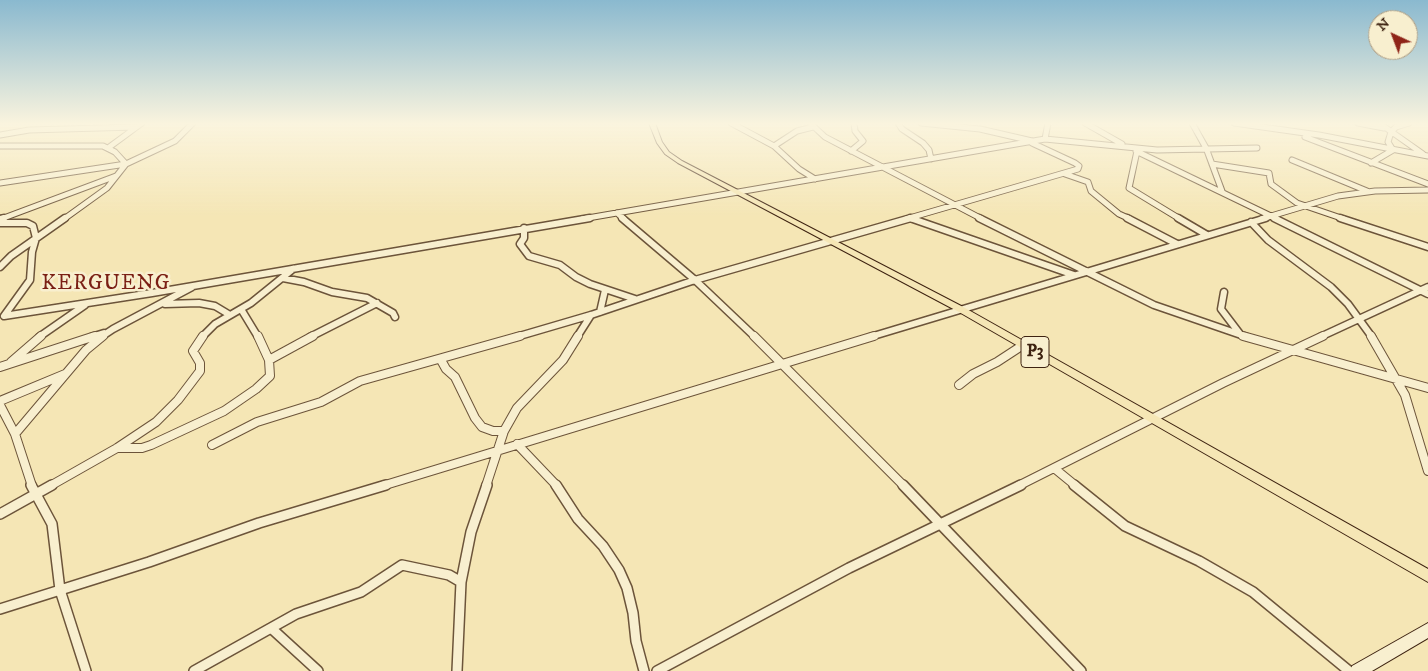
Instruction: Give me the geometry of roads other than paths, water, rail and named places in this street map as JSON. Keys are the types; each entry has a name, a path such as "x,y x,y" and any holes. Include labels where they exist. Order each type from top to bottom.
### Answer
{"main road":[{"name":"P3","path":"670,154 689,167 962,310 1428,576"},
{"path":"1358,671 1428,630"}],"street":[{"path":"115,154 126,164"},
{"path":"0,183 126,164 150,154"},
{"path":"783,154 799,169 815,179"},
{"path":"859,154 953,205 1154,305 1200,323 1428,388"},
{"path":"930,154 931,159"},
{"path":"1,318 959,154"},
{"path":"212,445 257,422 321,402 360,381 441,360 695,280 1065,174 1078,169 1080,166 1058,154"},
{"path":"1136,154 1129,188 1207,234"},
{"path":"1144,154 1426,291"},
{"path":"1208,154 1222,191"},
{"path":"1351,154 1428,184"},
{"path":"1371,162 1388,154"},
{"path":"1292,160 1368,192"},
{"path":"0,266 107,188 126,164"},
{"path":"1212,164 1269,173 1270,184 1289,198 1306,206 1428,248"},
{"path":"1065,174 1088,182 1091,191 1118,214 1148,227 1177,244"},
{"path":"0,221 119,175"},
{"path":"0,609 149,562 259,523 1207,234 1338,196 1368,192 1428,190"},
{"path":"617,213 695,280 783,364 942,524 1081,671"},
{"path":"910,218 1074,275"},
{"path":"0,221 27,223 33,226 36,238 32,252 30,280 1,318"},
{"path":"1251,222 1268,240 1331,287 1360,319 1404,394 1428,471"},
{"path":"524,228 524,238 520,244 529,256 560,264 576,277 605,290 635,300"},
{"path":"0,514 117,448 156,422 178,400 200,371 200,363 193,351 215,324 241,309 283,278 293,268"},
{"path":"283,278 304,282 332,292 367,298 395,317"},
{"path":"0,367 113,329 196,285"},
{"path":"457,671 461,582 471,532 504,431 517,408 563,360 595,313 605,290"},
{"path":"656,671 849,568 942,524 1223,383 1360,319 1426,291"},
{"path":"1224,292 1221,309 1240,334"},
{"path":"8,364 37,339 89,302"},
{"path":"163,304 199,303 215,306 230,315"},
{"path":"269,360 377,303"},
{"path":"117,448 142,448 151,445 224,410 256,389 270,376 269,360 254,328 241,309"},
{"path":"15,434 86,350 113,329"},
{"path":"959,385 973,374 997,362 1023,345"},
{"path":"441,360 446,369 455,377 475,418 482,427 493,431 504,431"},
{"path":"0,401 68,372"},
{"path":"0,405 15,434 28,479 52,524 60,590 86,671"},
{"path":"517,444 561,490 578,519 603,546 619,570 627,588 633,613 636,641 644,671"},
{"path":"1054,468 1124,526 1199,561 1253,592 1349,671"},
{"path":"194,671 296,614 361,592 402,565 449,576 461,582"},
{"path":"271,628 318,671"}],"district":[{"name":"KERGUENG","path":"106,285"}]}
